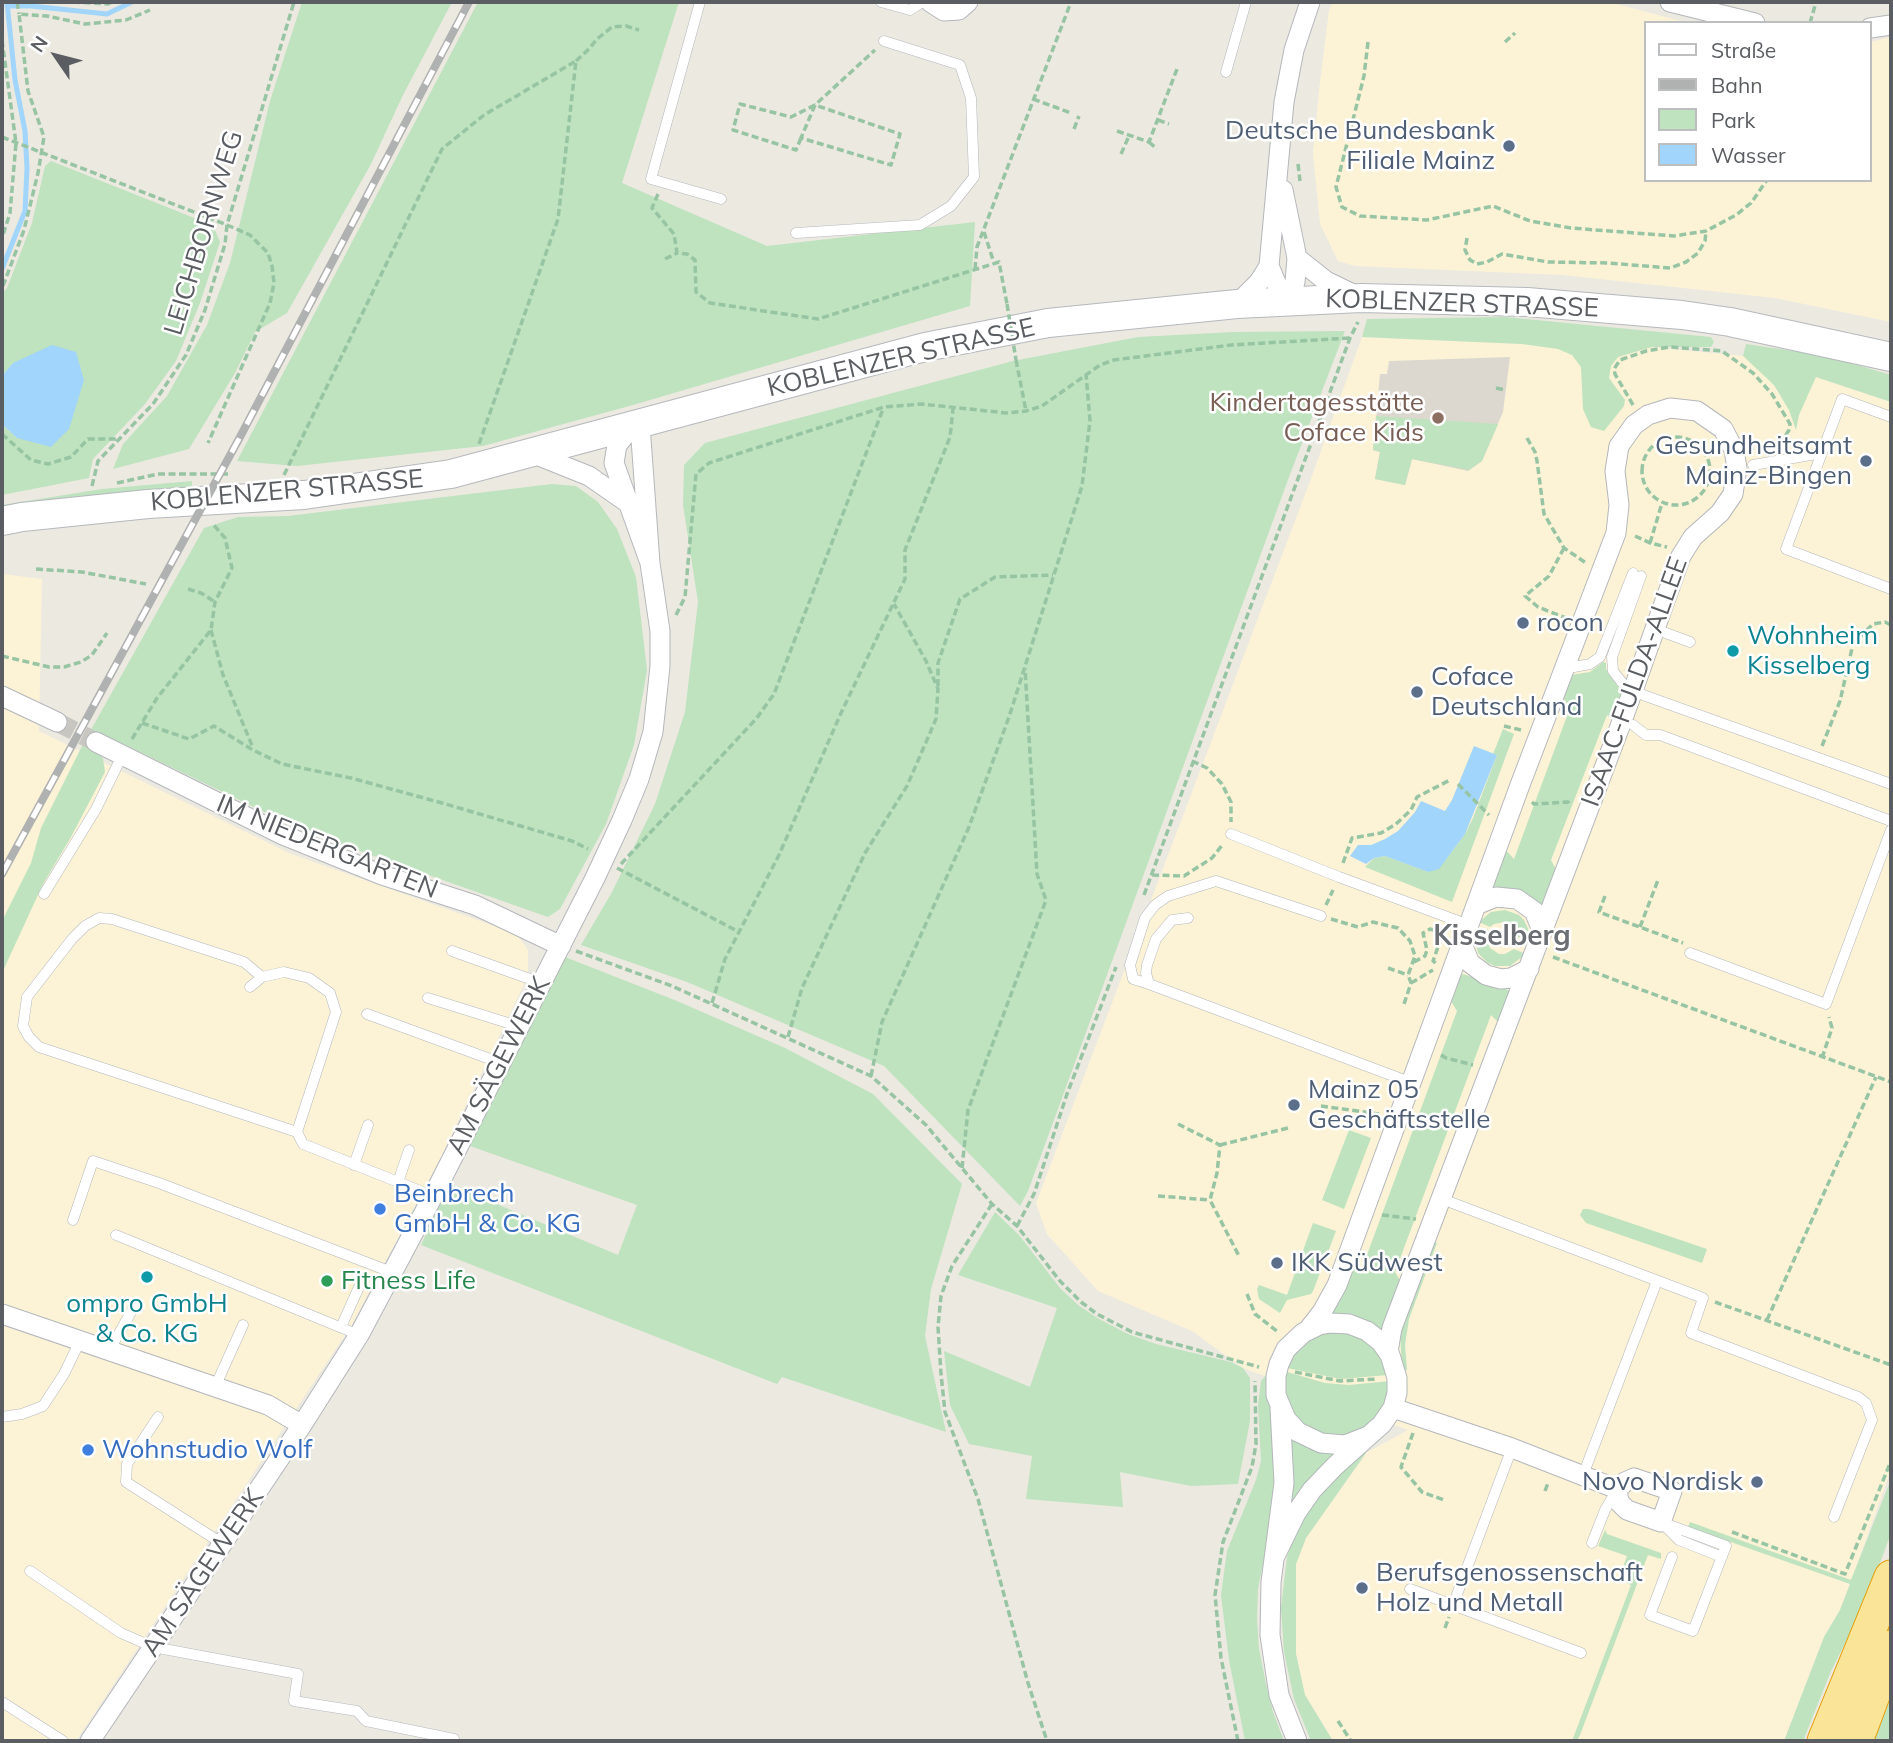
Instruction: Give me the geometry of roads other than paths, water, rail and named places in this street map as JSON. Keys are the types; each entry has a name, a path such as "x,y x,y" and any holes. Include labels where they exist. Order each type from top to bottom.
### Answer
{"highway":[{"path":"1824,1741 1891,1577"},
{"path":"1856,1741 1891,1647"}],"main road":[{"name":"KOBLENZER STRASSE","path":"2,521 148,504 349,490 451,474 534,454 925,347 1048,323 1237,304 1289,300 1362,306 1527,302 1682,315 1744,324 1891,356"}],"street":[{"path":"930,2 944,10 960,10 968,2"},
{"path":"1237,304 1259,282 1269,266 1284,102 1294,50 1310,2"},
{"path":"1670,2 1747,21"},
{"path":"1872,28 1891,25"},
{"path":"1279,171 1297,258 1295,282 1289,300"},
{"path":"1297,258 1362,306"},
{"path":"1269,266 1277,285 1289,300"},
{"name":"ISAAC-FULDA-ALLEE","path":"1280,1408 1275,1389 1284,1369 1290,1344 1308,1330 1322,1312 1336,1285 1618,527 1619,505 1615,471 1619,446 1641,420 1661,410 1680,408 1704,414 1723,429 1734,450 1737,468 1733,494 1726,507 1693,537 1685,548 1632,691 1627,723 1542,930 1392,1328 1388,1352 1397,1378 1392,1408"},
{"name":"AM SÄGEWERK","path":"640,425 621,439 614,456 627,502 650,563"},
{"name":"AM SÄGEWERK","path":"90,1741 302,1425 350,1331 394,1273 595,878 639,779 653,732 660,666 660,631 650,563 640,425"},
{"path":"534,454 589,476 627,502"},
{"path":"2,696 57,722"},
{"name":"IM NIEDERGARTEN","path":"96,743 283,835 382,875 475,905 561,946"},
{"path":"1476,905 1496,897 1517,899 1534,911 1542,930"},
{"path":"1462,944 1469,963 1490,977 1511,978 1529,969"},
{"path":"2,1314 268,1405 302,1425"},
{"path":"1308,1330 1331,1323 1355,1326 1372,1334 1388,1352"},
{"path":"1280,1408 1294,1428 1315,1441 1333,1445 1345,1444 1368,1436"},
{"path":"1280,1408 1284,1483 1270,1603 1272,1650 1279,1695 1297,1741"},
{"path":"1275,1556 1296,1513 1312,1490 1382,1424 1392,1408 1512,1448 1618,1489"},
{"path":"1634,1478 1672,1491 1661,1522 1627,1510 1619,1502 1618,1489 1634,1478"}],"lane":[{"path":"700,2 651,178 721,199"},
{"path":"881,2 910,10 922,2"},
{"path":"1226,72 1246,2"},
{"path":"796,233 920,225 951,206 974,177 971,98 960,65 884,41"},
{"path":"1891,416 1842,400 1786,549 1891,589"},
{"path":"1754,465 1822,453"},
{"path":"1563,669 1590,664 1600,657 1637,575 1612,657 1615,675 1632,691 1891,784"},
{"path":"1655,629 1690,642"},
{"path":"1627,723 1646,735 1660,735 1891,821"},
{"path":"44,894 96,810 122,756"},
{"path":"1687,948 1826,1004 1891,830"},
{"path":"1231,834 1458,920"},
{"path":"1321,916 1216,881 1168,896 1155,905 1145,918 1130,965 1133,979 1412,1083"},
{"path":"262,977 243,962 112,919 99,918 85,926 72,939 27,997 23,1026 29,1037 40,1046 297,1132 303,1144 433,1196"},
{"path":"1149,984 1147,965 1156,939 1172,920 1188,918"},
{"path":"452,951 541,983"},
{"path":"250,987 262,977 284,972 309,978 330,993 337,1012 297,1132"},
{"path":"428,998 518,1028"},
{"path":"367,1014 501,1063"},
{"path":"354,1165 368,1125"},
{"path":"398,1182 409,1150"},
{"path":"73,1220 93,1161 159,1183 394,1273"},
{"path":"1442,1199 1703,1297 1691,1333 1858,1397 1866,1404 1872,1420 1834,1517"},
{"path":"116,1235 350,1331 359,1287"},
{"path":"1583,1475 1657,1281"},
{"path":"109,1351 134,1307"},
{"path":"215,1387 243,1325"},
{"path":"2,1417 22,1414 43,1406 64,1374 80,1341"},
{"path":"158,1417 127,1464 126,1482 223,1544"},
{"path":"1453,1605 1512,1448"},
{"path":"1592,1543 1605,1510 1618,1489"},
{"path":"1661,1522 1726,1546 1693,1631 1650,1615 1672,1557"},
{"path":"30,1571 121,1633 153,1647 298,1674 294,1701 357,1711 366,1721 454,1738"},
{"path":"1410,1589 1581,1653"},
{"path":"2,1702 62,1741"}],"water":[{"path":"52,345 76,352 84,380 69,429 51,447 17,438 2,424 2,376 13,363"},
{"path":"1474,746 1497,755 1465,834 1439,869 1428,872 1385,856 1374,858 1366,864 1350,856 1358,845 1371,845 1398,831 1421,801 1445,811"}],"waterway":[{"path":"2,269 25,211 27,168 25,131 15,80 7,2"},
{"path":"7,6 107,14 132,2"}],"tunnel":[{"path":"57,722 96,742"}],"railway":[{"path":"2,874 240,437 469,2"}],"place":[{"name":"Deutsche Bundesbank Filiale Mainz","path":"1509,146"},
{"name":"Kindertagesstätte Coface Kids","path":"1438,418"},
{"name":"Gesundheitsamt Mainz-Bingen","path":"1866,461"},
{"name":"rocon","path":"1523,623"},
{"name":"Wohnheim Kisselberg","path":"1733,651"},
{"name":"Coface Deutschland","path":"1417,692"},
{"name":"Mainz 05 Geschäftsstelle","path":"1294,1105"},
{"name":"Beinbrech GmbH & Co. KG","path":"380,1209"},
{"name":"IKK Südwest","path":"1277,1263"},
{"name":"ompro GmbH & Co. KG","path":"147,1277"},
{"name":"Fitness Life","path":"327,1281"},
{"name":"Wohnstudio Wolf","path":"88,1450"},
{"name":"Novo Nordisk","path":"1757,1482"},
{"name":"Berufsgenossenschaft Holz und Metall","path":"1362,1588"}],"district":[{"name":"Kisselberg","path":"1502,937"}]}
